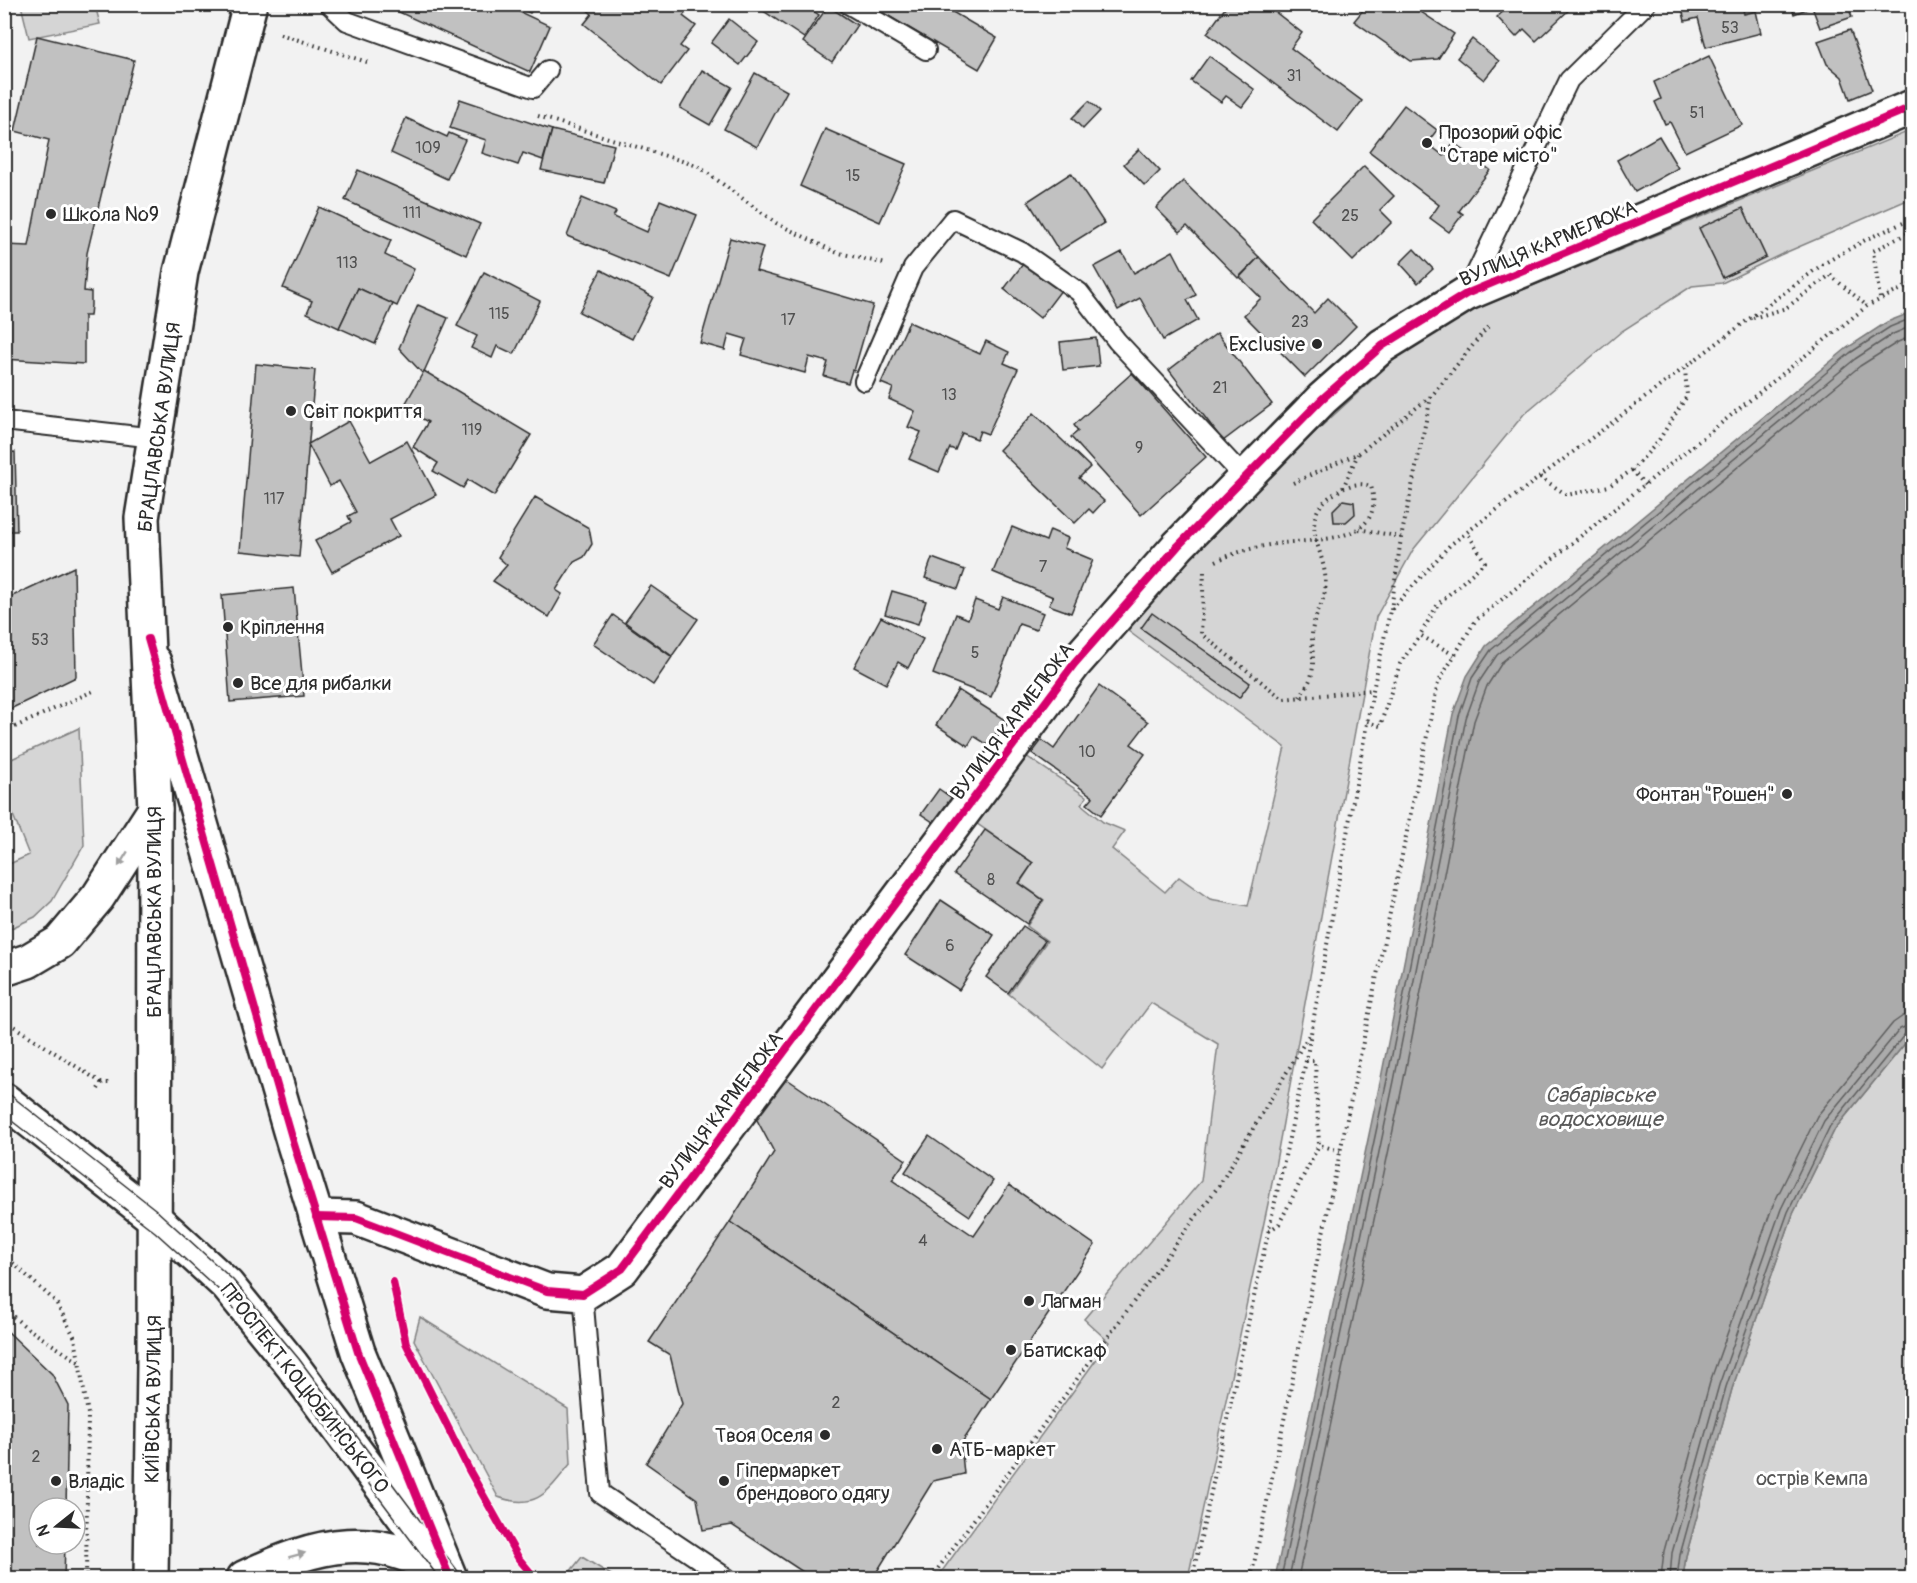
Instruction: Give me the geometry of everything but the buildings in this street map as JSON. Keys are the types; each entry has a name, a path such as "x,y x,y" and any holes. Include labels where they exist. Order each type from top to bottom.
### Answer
{"street":[{"name":"БРАЦЛАВСЬКА ВУЛИЦЯ","path":"155,1219 154,809 142,518 181,272 250,4"},
{"name":"ВУЛИЦЯ КАРМЕЛЮКА","path":"583,1294 622,1269 1074,664 1178,546 1322,399 1382,346 1466,294 1912,107"},
{"path":"148,639 316,1217 358,1352 450,1578"},
{"path":"4,969 28,961 60,942 98,897 154,809"},
{"name":"ПРОСПЕКТ КОЦЮБИНСЬКОГО","path":"4,1100 155,1219 227,1285 292,1365 450,1578"},
{"path":"316,1217 356,1218 547,1291 583,1294"},
{"name":"КИЇВСЬКА ВУЛИЦЯ","path":"151,1578 155,1219"},
{"path":"244,1578 289,1557 352,1544 383,1548 429,1564 450,1578"}],"lane":[{"path":"328,4 347,21 533,88 548,70"},
{"path":"848,4 926,50"},
{"path":"1466,294 1569,80 1646,4"},
{"path":"864,381 913,268 953,219 1022,252 1079,292 1117,341 1245,478"},
{"path":"4,421 155,438"},
{"path":"583,1294 600,1493 727,1578"}],"path":[{"path":"280,34 379,66"},
{"path":"529,114 698,166 733,189 776,223 825,247 868,261 913,268"},
{"path":"1390,611 1450,545 1749,319 1823,264 1867,239 1912,219"},
{"path":"1880,298 1873,250 1912,231"},
{"path":"1749,319 1786,308 1830,276 1867,306"},
{"path":"1251,1578 1438,682 1474,621 1867,306 1912,284"},
{"path":"1285,487 1359,453 1431,397 1496,317"},
{"path":"1540,477 1567,495 1609,486 1632,470 1657,442 1688,396 1684,368"},
{"path":"1192,1578 1306,1061 1366,722 1390,611 1401,537 1431,397"},
{"path":"1343,488 1359,453"},
{"path":"1632,470 1645,485"},
{"path":"1204,567 1238,551 1284,543 1319,542 1358,529 1369,518 1375,500 1371,486 1359,483 1343,488 1324,500 1314,517 1312,531 1319,542 1326,590 1313,627 1312,675 1300,697"},
{"path":"1358,529 1401,537"},
{"path":"1366,722 1380,726 1400,664 1438,604 1485,562 1467,532"},
{"path":"1178,546 1204,567"},
{"path":"1204,567 1201,634 1283,699 1373,690"},
{"path":"1420,634 1454,655"},
{"path":"4,732 93,691"},
{"path":"4,1020 102,1083 110,1083"},
{"path":"931,1578 1221,1184 1310,1033"},
{"path":"1268,1232 1279,1224 1319,1145 1315,1061 1306,1061"},
{"path":"98,1089 102,1083"},
{"path":"1319,1145 1340,1151"},
{"path":"4,1254 56,1302 75,1338 88,1414 86,1578"},
{"path":"393,1282 406,1343 469,1470 519,1558 535,1578"},
{"path":"4,1309 27,1328 79,1362"}],"green space":[{"path":"21,5 95,5 100,24 29,38"},
{"path":"1912,130 1912,198 1780,255 1722,283 1692,286 1622,331 1524,414 1413,550 1376,617 1269,1199 1188,1578 937,1578 1109,1342 1084,1319 1201,1181 1218,1044 1151,1003 1102,1069 1009,994 1047,941 1027,926 1044,900 1020,883 1033,863 976,823 1023,754 1087,797 1081,804 1103,822 1125,831 1112,849 1165,892 1179,877 1210,899 1248,906 1285,747 1124,628 1277,467 1396,358 1464,314"},
{"path":"79,728 84,845 52,901 35,917 5,931 5,866 29,855 5,795 5,762"},
{"name":"острів Кемпа","path":"1912,1035 1912,1578 1683,1578 1686,1556 1732,1389 1793,1214 1835,1129"},
{"path":"420,1317 568,1409 571,1463 541,1496 523,1502 498,1497 414,1340"},
{"path":"582,1557 616,1578 565,1578"}],"water":[{"name":"Сабарівське водосховище","path":"1912,312 1912,1035 1835,1129 1793,1214 1732,1389 1686,1556 1683,1578 1275,1578 1381,1078 1453,714 1467,676 1486,646 1847,348 1887,322"}],"tram line":[{"path":"4,1090 155,1209 233,1280 299,1359 463,1578"},
{"path":"4,1115 155,1232 220,1291 284,1370 439,1578"}],"cycle path":[{"path":"316,1217 356,1218 547,1291 583,1294 622,1269 1074,664 1178,546 1322,399 1382,346 1466,294 1912,107"},
{"path":"148,639 293,1141 358,1352 450,1578"},
{"path":"393,1282 406,1343 469,1470 519,1559 535,1578"}],"place":[{"name":"Прозорий офіс \"Старе місто\"","path":"1427,143"},
{"name":"Школа №9","path":"51,214"},
{"name":"Exclusive","path":"1317,344"},
{"name":"Світ покриття","path":"291,411"},
{"name":"Кріплення","path":"228,627"},
{"name":"Все для рибалки","path":"238,683"},
{"name":"Фонтан \"Рошен\"","path":"1787,794"},
{"name":"Лагман","path":"1029,1301"},
{"name":"Батискаф","path":"1011,1350"},
{"name":"Твоя Оселя","path":"825,1435"},
{"name":"АТБ-маркет","path":"937,1449"},
{"name":"Владіс","path":"56,1481"},
{"name":"Гіпермаркет брендового одягу","path":"724,1481"}]}
